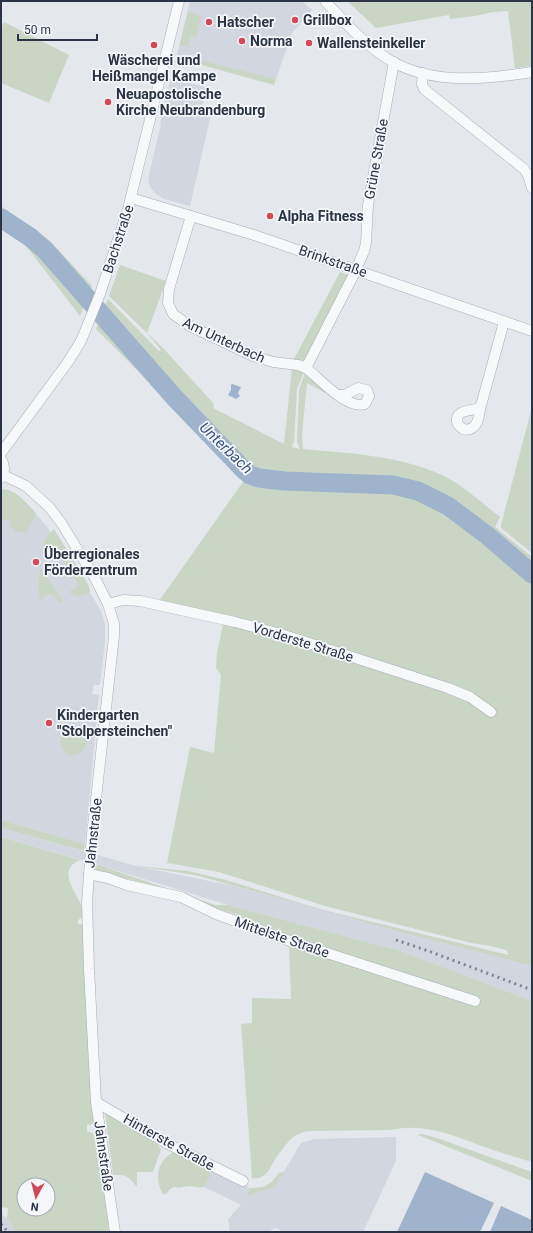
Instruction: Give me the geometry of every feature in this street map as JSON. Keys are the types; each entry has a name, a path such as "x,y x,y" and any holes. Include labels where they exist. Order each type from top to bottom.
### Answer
{"street":[{"name":"Bachstraße","path":"1,453 68,362 81,341 100,294 131,198 179,1"},
{"path":"325,1 360,38 394,62 423,73 452,77 480,78 532,72"},
{"name":"Grüne Straße","path":"306,368 364,251 366,243 368,206 394,62"},
{"path":"423,73 422,84 424,89 524,169 528,175 532,188"},
{"name":"Brinkstraße","path":"131,198 254,234 532,331"},
{"name":"Am Unterbach","path":"191,216 169,289 168,303 173,314 190,326 253,356 273,362 298,365 306,368"},
{"path":"480,408 494,353 504,322"},
{"path":"306,368 339,395"},
{"path":"1,459 4,465 2,476"},
{"name":"Jahnstraße","path":"2,476 26,486 50,508 62,524 82,557 108,604 114,624 87,902 96,1102 115,1232"},
{"name":"Vorderste Straße","path":"108,604 123,600 140,601 235,622 281,634 448,688 470,697 491,712"},
{"name":"Mittelste Straße","path":"89,874 181,897 216,914 290,941 475,1001"},
{"name":"Hinterste Straße","path":"96,1102 166,1143 243,1181"}],"shaded area":[{"path":"190,1 302,1 312,10 292,33 276,79 177,55"},
{"path":"171,78 208,88 202,106 212,110 190,206 164,199 156,194 150,187 148,179"},
{"path":"1,489 9,490 17,495 31,508 48,528 101,611 105,624 105,641 100,685 94,685 92,694 99,695 85,844 1,820"},
{"path":"1,828 136,866 234,886 532,966 532,1001 401,951 228,905 96,864 1,837"},
{"path":"396,1137 396,1161 363,1232 285,1232 275,1228 267,1232 230,1232 228,1219 241,1205 204,1187 208,1177 209,1168 250,1188 246,1196 274,1188 301,1143 314,1139"},
{"path":"1,1213 7,1219 16,1232 1,1232"}],"green space":[{"path":"347,1 532,1 532,66 515,68 508,11 450,19 449,15 376,28"},
{"path":"188,12 201,16 196,37 191,36 188,47 180,45"},
{"path":"4,22 69,55 49,103 1,83 1,28"},
{"path":"180,55 276,79 274,85 180,59 178,64 175,63"},
{"path":"1,206 50,241 92,286 80,316 27,247 1,229"},
{"path":"120,265 166,281 147,333 109,296"},
{"path":"340,272 348,275 307,357 304,360 293,361"},
{"path":"108,299 159,351 161,350 147,333 164,349 214,404 213,408 284,444 292,369 304,372 297,389 294,442 292,447 300,449 297,442 299,390 305,373 326,390 325,393 307,383 302,434 303,449 386,458 419,466 444,476 461,486 500,517 495,527 532,557 532,966 398,931 195,875 136,866 188,871 226,880 323,910 509,955 506,950 471,943 325,906 219,872 167,863 190,747 214,753 221,675 216,668 217,653 225,615 159,601 245,479 96,329"},
{"path":"532,407 532,553 501,528 501,525"},
{"path":"1,489 17,494 36,514 26,533 14,531 14,528 10,527 10,520 1,520"},
{"path":"54,529 89,586 90,592 85,595 77,596 69,592 79,585 53,547 42,554 45,540"},
{"path":"40,567 63,601 58,603 54,595 49,594 41,601 38,589"},
{"path":"65,728 87,735 85,747 81,753 70,756 66,754 62,748 61,740"},
{"path":"1,820 85,844 84,851 1,828"},
{"path":"1,837 80,860 71,866 68,874 70,883 83,909 83,916 78,920 78,924 84,925 95,1124 87,1125 87,1131 94,1134 107,1207 109,1232 16,1232 7,1219 8,1208 1,1207"},
{"path":"96,864 184,894 95,870"},
{"path":"197,899 215,905 228,905 401,951 532,1001 532,1162 447,1134 425,1129 403,1128 391,1130 308,1131 297,1134 291,1139 279,1153 266,1174 260,1178 252,1178 241,1024 252,1023 252,998 291,999 289,944 240,916 210,906"},
{"path":"105,1112 154,1141 161,1149 153,1172 137,1172 137,1187 127,1177 113,1175"},
{"path":"422,1134 532,1172 532,1181 418,1135"},
{"path":"174,1152 209,1168 210,1175 204,1187 174,1187 166,1194 163,1194 160,1188 158,1176 159,1170 168,1155"},
{"path":"284,1172 274,1188 246,1196 250,1188 267,1185 279,1173"}],"water":[{"path":"232,384 241,387 238,393 240,396 236,399 228,395"},
{"path":"425,1172 494,1203 480,1232 397,1232"},
{"path":"501,1206 532,1220 532,1232 490,1232"}],"waterway":[{"name":"Unterbach","path":"1,218 30,237 45,250 174,397 250,475 259,478 284,481 393,485 418,491 448,506 488,536 532,574"}],"railway":[{"path":"396,940 532,990"},
{"path":"1,1224 8,1232"}],"place":[{"name":"Grillbox","path":"295,20"},
{"name":"Hatscher","path":"209,22"},
{"name":"Norma","path":"242,41"},
{"name":"Wallensteinkeller","path":"309,43"},
{"name":"Wäscherei und Heißmangel Kampe","path":"154,45"},
{"name":"Neuapostolische Kirche Neubrandenburg","path":"108,102"},
{"name":"Alpha Fitness","path":"270,216"},
{"name":"Überregionales Förderzentrum","path":"36,562"},
{"name":"Kindergarten \"Stolpersteinchen\"","path":"49,723"}]}
